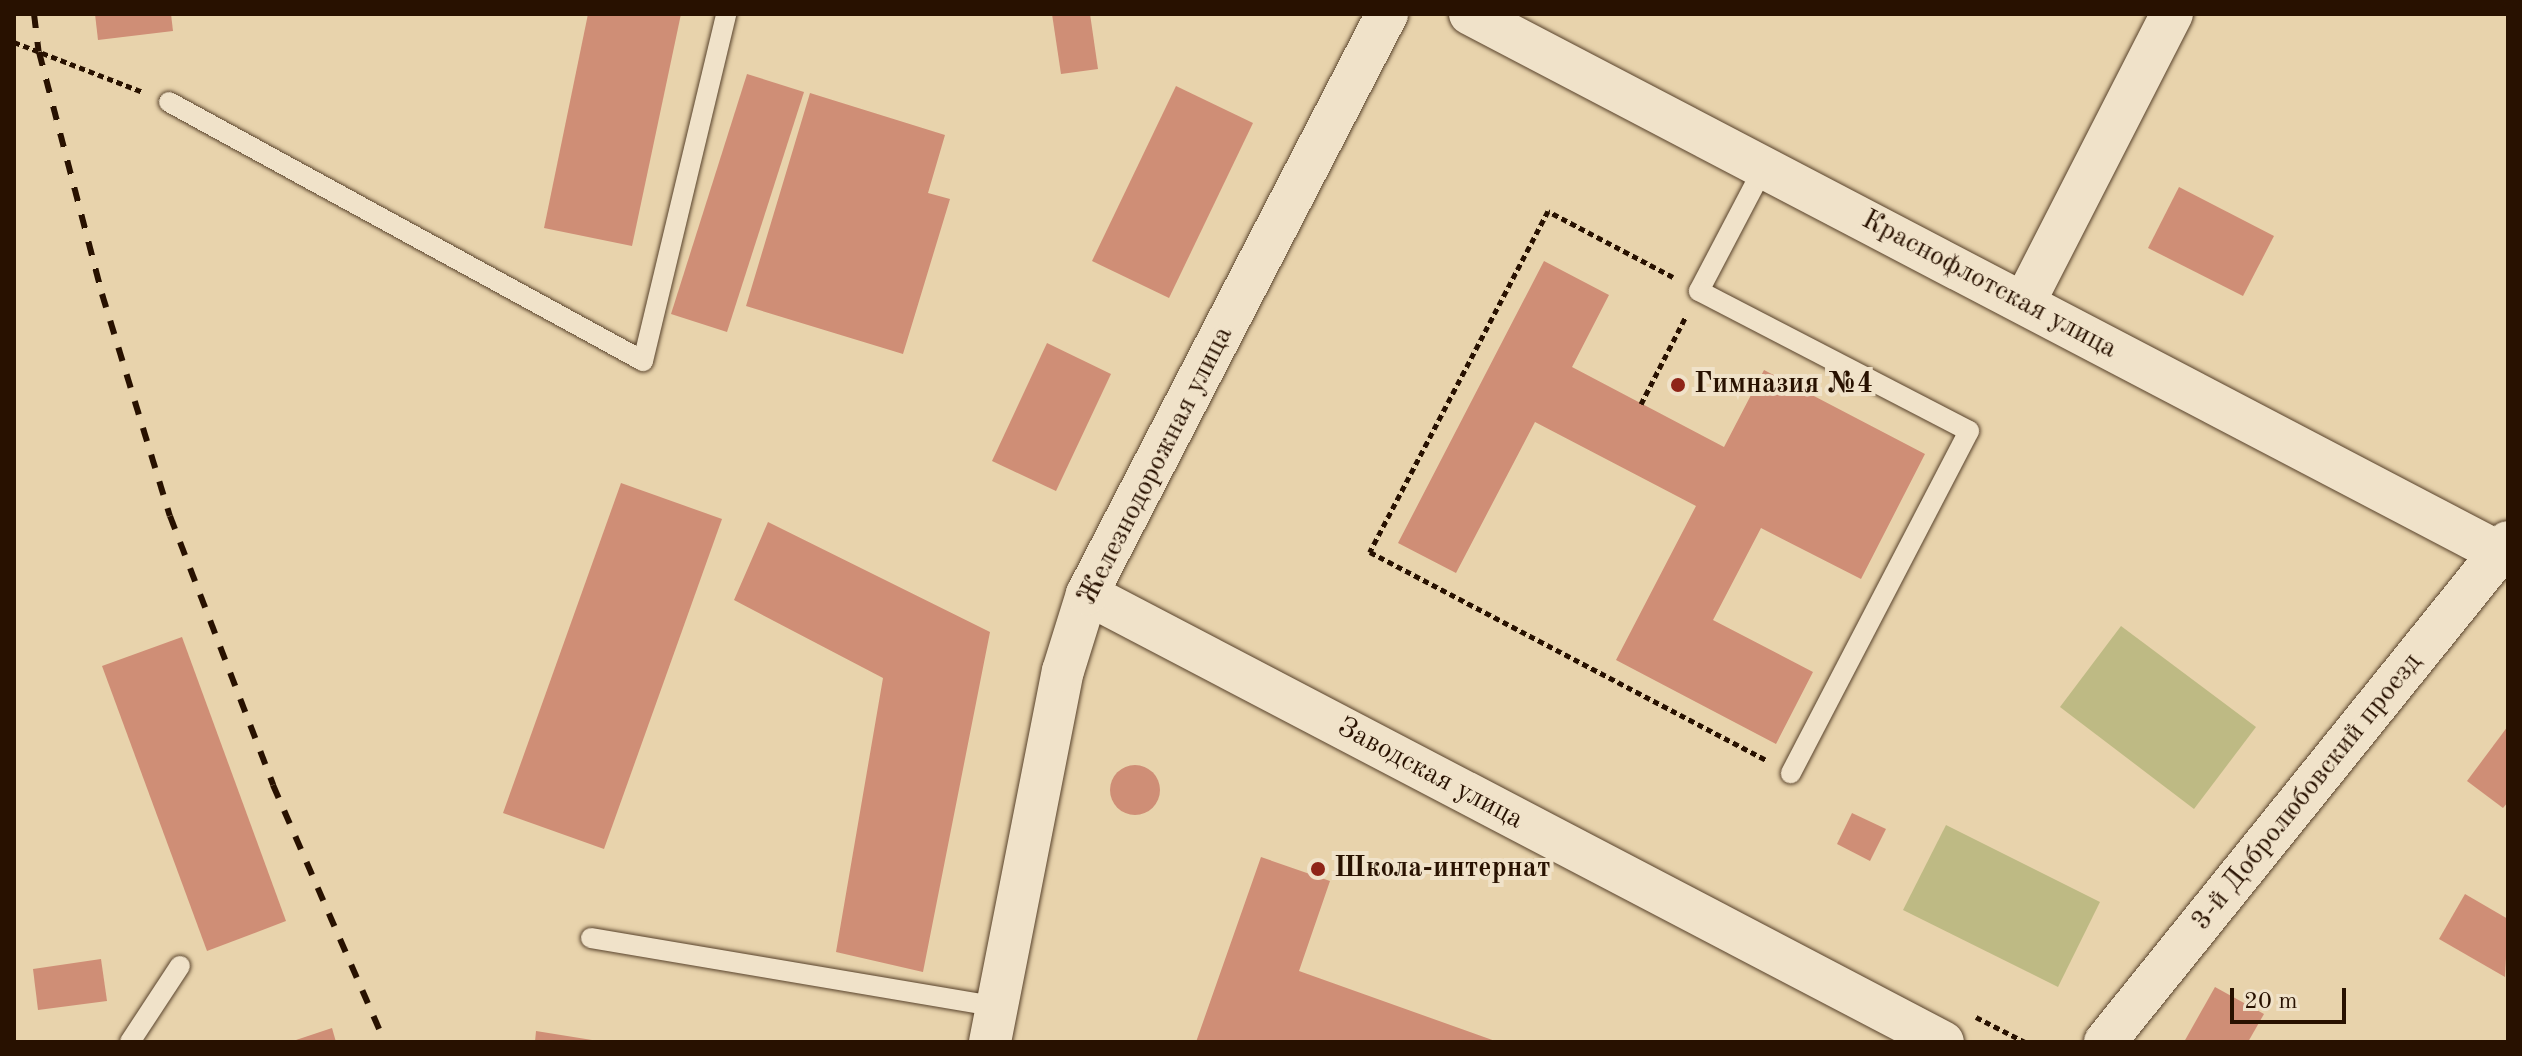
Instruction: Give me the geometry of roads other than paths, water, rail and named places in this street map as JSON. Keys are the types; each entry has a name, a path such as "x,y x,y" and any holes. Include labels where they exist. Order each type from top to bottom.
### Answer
{"street":[{"name":"Железнодорожная улица","path":"994,1024 1063,671 1087,594 1387,14"},
{"name":"Краснофлотская улица","path":"1470,14 2505,551"},
{"path":"2024,303 2172,14"},
{"name":"3-й Добролюбовский проезд","path":"2105,1042 2505,551"},
{"name":"Заводская улица","path":"1087,594 1943,1042"}],"lane":[{"path":"169,102 312,173 641,366 726,14"},
{"path":"1764,167 1699,291 1969,431 1791,773"},
{"path":"591,938 994,1024"},
{"path":"130,1042 180,966"}],"railway":[{"path":"34,14 39,52 102,294 170,516 273,785 385,1042"}],"place":[{"name":"Гимназия №4","path":"1678,385"},
{"name":"Школа-интернат","path":"1318,869"}]}
